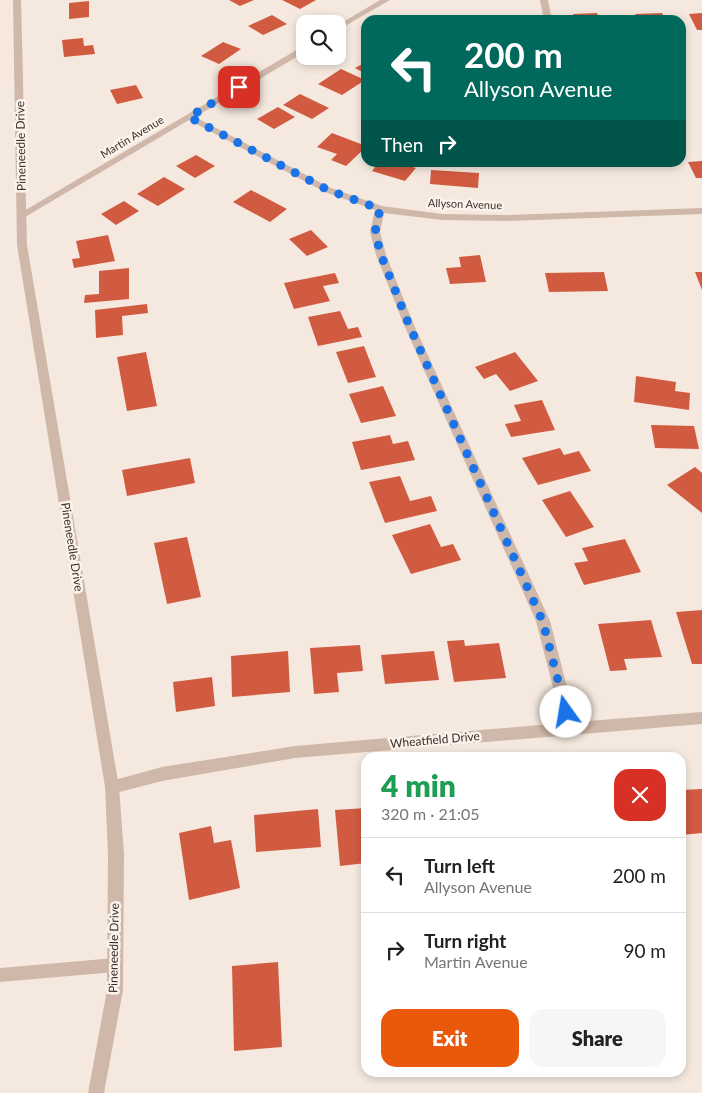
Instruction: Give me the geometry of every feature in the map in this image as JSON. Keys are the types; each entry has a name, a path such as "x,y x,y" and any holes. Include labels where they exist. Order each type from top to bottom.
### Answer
{"street":[{"name":"Pineneedle Drive","path":"17,0 22,245 112,787 116,854 114,990 96,1093"},
{"path":"346,23 386,0"},
{"name":"Martin Avenue","path":"22,215 296,53"},
{"name":"Allyson Avenue","path":"189,117 328,190 380,209 442,217 506,218 702,211"},
{"path":"380,209 375,232 381,255 409,325 543,622 570,728"},
{"name":"Wheatfield Drive","path":"112,787 162,774 295,752 702,718"}],"lane":[{"path":"544,0 547,15"},
{"path":"0,975 114,965"}],"building":[{"path":"229,0 254,0 240,6"},
{"path":"282,0 316,0 300,9"},
{"path":"89,1 89,17 69,19 69,3"},
{"path":"597,13 598,15 573,15"},
{"path":"662,13 663,15 636,15"},
{"path":"702,13 702,30 697,30 689,14"},
{"path":"272,15 287,24 263,35 248,26"},
{"path":"83,38 84,46 93,45 95,54 64,57 62,40"},
{"path":"223,42 241,49 219,64 201,56"},
{"path":"361,65 361,71 355,68"},
{"path":"341,69 361,78 361,83 342,95 318,84"},
{"path":"136,85 143,98 117,104 110,90"},
{"path":"300,94 329,108 312,119 283,105"},
{"path":"278,107 295,117 274,129 257,119"},
{"path":"332,133 361,144 361,152 346,166 331,160 337,154 317,147"},
{"path":"196,155 215,166 195,178 176,166"},
{"path":"702,161 702,178 696,178 688,162"},
{"path":"375,167 416,168 405,181 372,171"},
{"path":"431,170 479,173 478,188 430,184"},
{"path":"164,177 185,189 158,206 137,194"},
{"path":"251,190 287,209 270,222 233,202"},
{"path":"124,201 139,211 116,225 101,214"},
{"path":"311,230 328,247 307,256 289,239"},
{"path":"108,235 115,261 74,268 72,259 80,258 76,241"},
{"path":"480,255 486,282 450,284 446,268 461,267 459,257"},
{"path":"129,268 129,299 84,303 85,295 99,294 99,271"},
{"path":"604,272 608,291 549,292 545,273"},
{"path":"695,272 702,272 702,290"},
{"path":"335,273 339,283 323,286 330,301 294,309 284,283"},
{"path":"147,304 148,313 122,316 123,335 96,338 95,310"},
{"path":"340,311 348,329 358,327 362,337 318,346 308,317"},
{"path":"364,346 376,377 348,383 336,352"},
{"path":"146,352 157,406 127,411 117,357"},
{"path":"515,352 538,381 510,391 496,374 484,379 475,367"},
{"path":"636,376 676,382 675,391 690,393 689,410 634,402"},
{"path":"383,386 396,416 361,423 349,394"},
{"path":"542,400 555,430 511,437 505,424 521,421 514,405"},
{"path":"651,425 694,426 699,449 655,448"},
{"path":"390,435 393,444 408,441 415,460 361,470 352,442"},
{"path":"560,448 564,455 579,451 591,471 538,485 522,458"},
{"path":"190,458 195,483 127,496 122,470"},
{"path":"695,467 702,473 702,513 667,485"},
{"path":"400,476 410,501 431,496 437,511 385,523 369,482"},
{"path":"570,491 594,527 566,537 542,500"},
{"path":"430,524 441,547 453,544 461,560 411,574 392,535"},
{"path":"187,537 201,597 167,604 154,543"},
{"path":"625,539 641,572 584,585 574,563 588,561 582,548"},
{"path":"702,610 702,664 692,664 676,612"},
{"path":"651,620 662,657 624,659 627,670 610,671 598,624"},
{"path":"464,640 465,646 499,643 506,678 454,682 447,641"},
{"path":"360,645 363,671 337,673 339,692 314,694 310,648"},
{"path":"288,651 290,692 232,697 231,656"},
{"path":"434,651 439,680 385,684 381,655"},
{"path":"212,677 215,706 176,712 173,682"},
{"path":"702,789 702,833 686,835 686,790"},
{"path":"361,808 361,864 340,866 335,810"},
{"path":"318,809 321,847 256,852 254,815"},
{"path":"211,826 214,843 231,840 240,888 189,900 179,833"},
{"path":"278,962 282,1047 234,1051 232,966"}],"route":[{"path":"239,87 189,117 328,190 380,209 375,232 381,255 409,325 543,622 551,647 566,712"}]}
